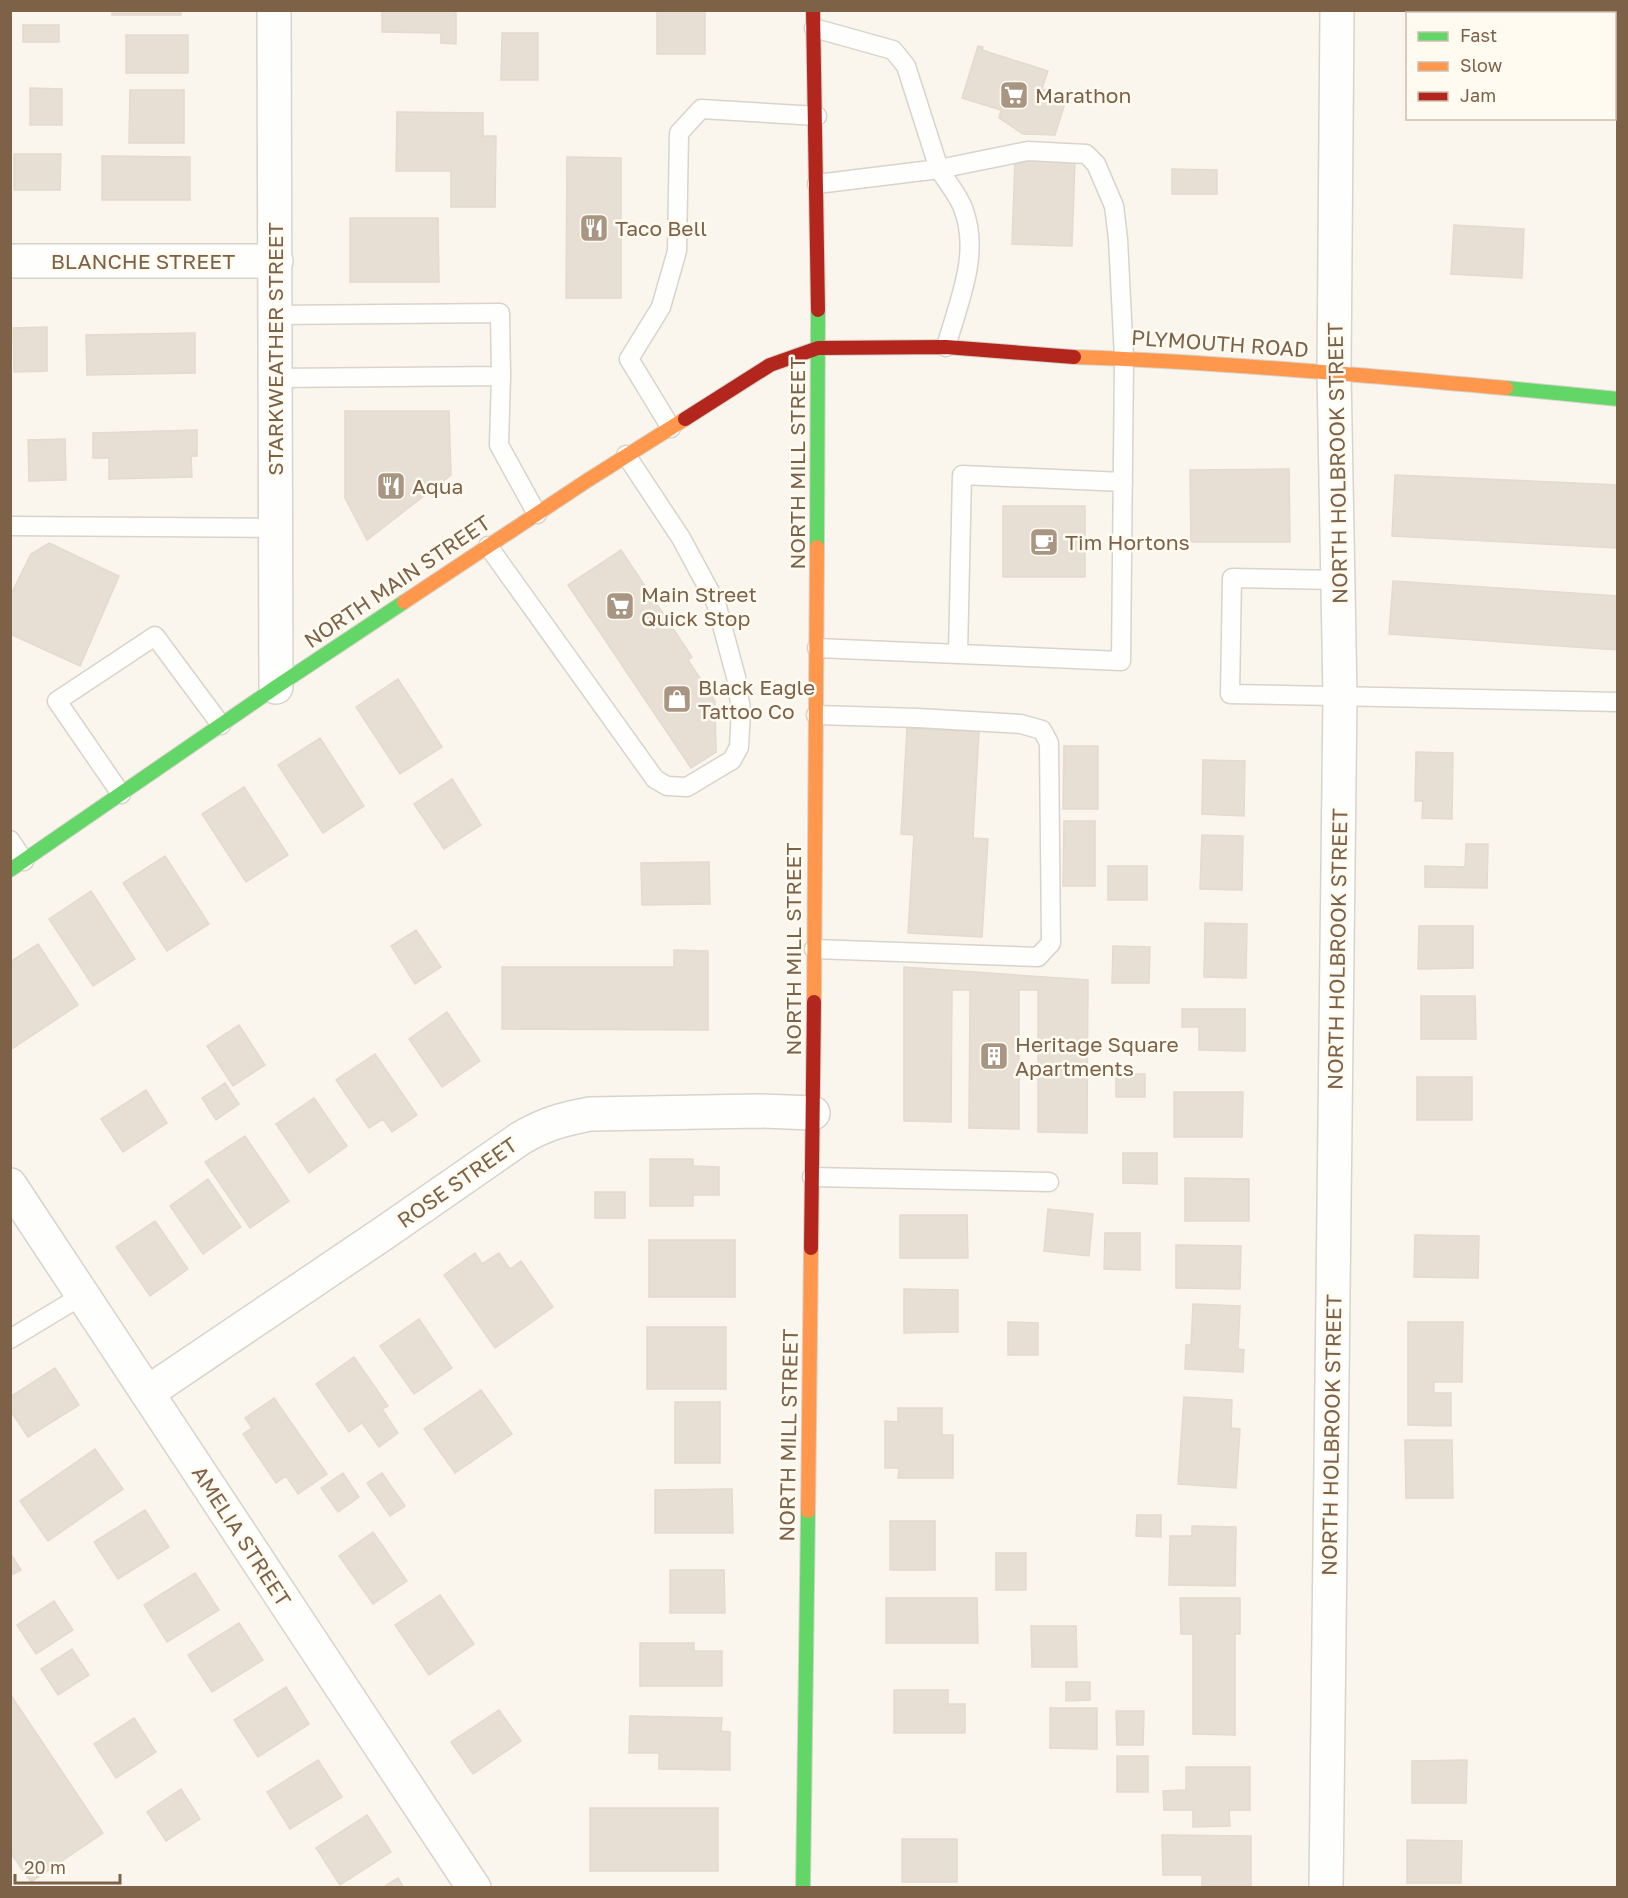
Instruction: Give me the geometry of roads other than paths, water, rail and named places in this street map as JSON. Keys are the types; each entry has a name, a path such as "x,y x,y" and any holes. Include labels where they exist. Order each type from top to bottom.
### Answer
{"street":[{"name":"STARKWEATHER STREET","path":"274,10 276,687"},
{"name":"NORTH HOLBROOK STREET","path":"1326,1887 1340,696 1334,372 1337,10"},
{"name":"NORTH MILL STREET","path":"803,1887 817,648 817,116 813,19"},
{"name":"BLANCHE STREET","path":"10,261 276,261"},
{"name":"PLYMOUTH ROAD","path":"818,348 946,348 1056,356 1124,358 1334,372 1617,399"},
{"name":"NORTH MAIN STREET","path":"17,865 276,687 626,455 770,365 818,348"},
{"name":"ROSE STREET","path":"147,1392 543,1125 590,1114 760,1111 813,1113"},
{"name":"AMELIA STREET","path":"10,1185 474,1887"}],"lane":[{"path":"813,19 893,50 906,66 939,169 962,206 971,232 970,258 946,348"},
{"path":"671,428 629,359 661,307 677,250 679,133 701,109 817,116"},
{"path":"817,184 939,169 1028,151 1086,154 1096,164 1114,206 1118,239 1124,358 1121,661 817,648"},
{"path":"274,315 500,313 499,445 537,514"},
{"path":"276,378 501,376"},
{"path":"488,546 655,779 666,786 687,787 732,760 739,747 741,710 736,677 716,603 681,538 626,455"},
{"path":"958,654 962,475 1123,482"},
{"path":"10,526 276,528"},
{"path":"1338,580 1232,578 1230,694 1617,702"},
{"path":"121,794 57,700 155,636 221,725"},
{"path":"814,949 1038,957 1051,943 1052,908 1049,743 1042,730 1021,724 816,715"},
{"path":"10,840 17,865"},
{"path":"812,1177 1049,1182"},
{"path":"10,1339 83,1294"}],"place":[{"name":"Marathon","path":"1014,95"},
{"name":"Taco Bell","path":"594,228"},
{"name":"Aqua","path":"391,486"},
{"name":"Tim Hortons","path":"1044,542"},
{"name":"Main Street Quick Stop","path":"620,606"},
{"name":"Black Eagle Tattoo Co","path":"677,699"},
{"name":"Heritage Square Apartments","path":"994,1056"}]}
